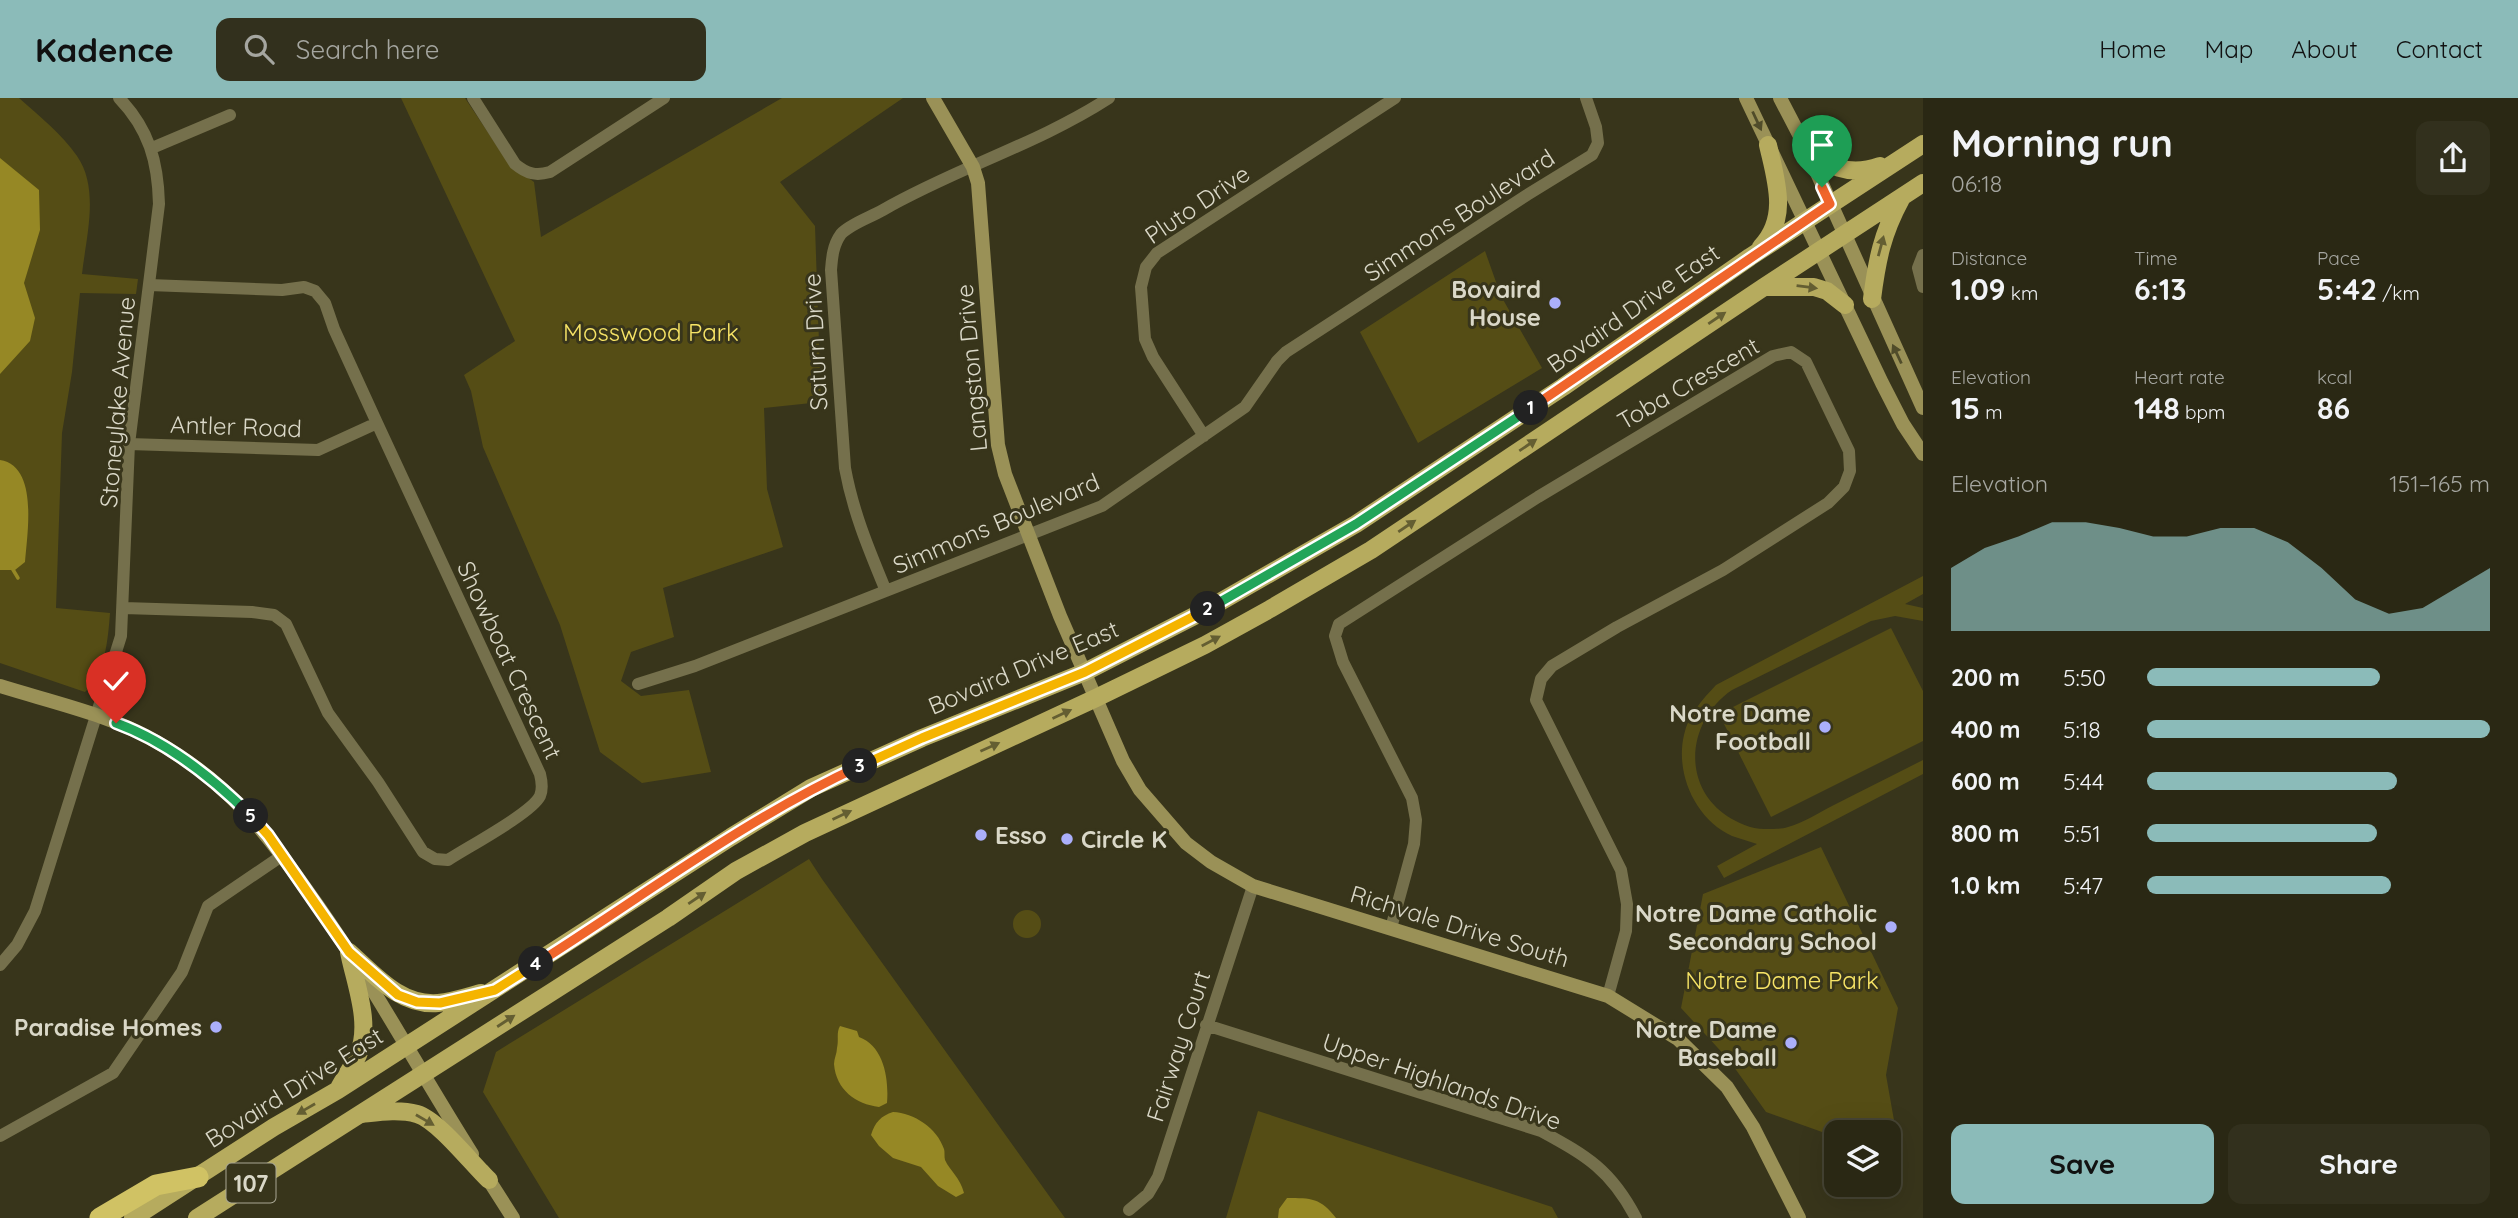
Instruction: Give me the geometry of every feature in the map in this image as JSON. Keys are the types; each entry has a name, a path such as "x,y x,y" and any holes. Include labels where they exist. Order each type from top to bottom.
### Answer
{"highway":[{"path":"100,1218 156,1185 198,1177"}],"main road":[{"path":"1804,144 1829,165 1863,172 1900,158"},
{"name":"Bovaird Drive East","path":"132,1218 274,1127 338,1090 731,837 811,789 922,738 1085,672 1206,610 1356,524 1563,387 1750,257 1923,144"},
{"path":"1750,257 1770,237 1778,214 1780,195 1768,145"},
{"name":"107","path":"197,1218 668,918 736,871 805,833 1205,645 1371,550 1923,183"},
{"path":"1872,299 1879,250 1887,225 1902,197"},
{"path":"1764,287 1814,287 1826,291 1845,305"},
{"path":"349,952 398,995 411,1001 440,1003 495,990"},
{"path":"338,1090 358,1056 363,1036 363,1021 349,952"},
{"path":"359,1114 396,1111 417,1114 431,1121 489,1180"}],"street":[{"name":"Stoneylake Avenue","path":"0,965 17,945 35,911 117,653 124,608 129,444 159,204 152,148 137,121 119,98"},
{"path":"473,98 515,164 523,170 540,175 550,172 664,98"},
{"name":"Langston Drive","path":"933,98 974,167 979,197 998,446 1005,474 1096,698"},
{"path":"974,167 1091,110 1109,98"},
{"name":"Pluto Drive","path":"1204,436 1153,357 1144,338 1141,287 1146,267 1157,253 1395,98"},
{"name":"Simmons Boulevard","path":"638,684 695,666 1102,506 1245,407 1286,352 1592,155 1598,143 1596,127 1586,98"},
{"path":"1746,98 1903,424 1923,454"},
{"path":"1780,98 1804,144 1923,408"},
{"path":"152,148 230,115"},
{"name":"Saturn Drive","path":"886,591 861,532 845,468 831,270 832,250 842,233 923,187 974,167"},
{"path":"1923,255 1917,268 1923,286"},
{"name":"Showboat Crescent","path":"124,608 259,612 280,619 291,633 328,713 378,782 423,852 435,859 447,860 522,813 540,796 540,774 334,329 325,303 316,291 304,287 282,290 149,285"},
{"name":"Toba Crescent","path":"1391,928 1414,844 1416,820 1412,798 1343,662 1335,636 1339,624 1549,490 1773,356 1791,352 1806,362 1849,451 1850,471 1844,487 1828,503 1723,570 1617,627 1552,666 1541,678 1537,690 1536,700 1621,870 1627,904 1626,931 1608,996"},
{"name":"Antler Road","path":"129,444 318,450 377,423"},
{"path":"0,686 97,717 155,740 198,769 253,818 283,855 349,952 513,1218"},
{"name":"Richvale Drive South","path":"1096,698 1123,761 1140,790 1186,843 1211,862 1253,886 1608,996 1678,1039 1727,1087 1754,1127 1799,1218"},
{"path":"0,1136 113,1073 182,972 208,906 283,855"},
{"name":"Fairway Court","path":"1129,1210 1148,1194 1157,1177 1253,886"},
{"name":"Upper Highlands Drive","path":"1206,1025 1541,1131 1587,1156 1607,1174 1636,1218"}],"green space":[{"path":"0,98 19,98 64,140 84,169 90,198 90,214 82,274 138,279 136,294 80,293 72,372 62,433 56,608 110,613 101,666 92,685 85,692 0,663"},
{"name":"Mosswood Park","path":"401,98 465,98 509,164 534,182 541,237 782,98 903,98 780,182 815,226 821,402 764,408 767,489 783,547 663,588 674,637 631,652 621,681 641,696 689,690 711,772 642,783 600,752 560,625 483,447 471,391 464,375 515,341"},
{"path":"1485,251 1501,296 1542,368 1418,443 1360,332"},
{"path":"1923,576 1923,594 1905,604 1923,608 1923,621 1895,616 1871,621 1732,690 1717,703 1706,718 1695,752 1696,770 1712,803 1736,821 1762,829 1783,828 1799,823 1923,760 1923,774 1724,878 1717,866 1757,844 1732,836 1719,828 1698,807 1691,793 1685,779 1682,750 1686,728 1696,708 1716,685"},
{"name":"Notre Dame Football","path":"1891,628 1923,691 1923,741 1771,817 1719,714"},
{"name":"Notre Dame Park","path":"1821,847 1898,1008 1886,1075 1894,1120 1824,1120 1824,1133 1766,1112 1729,1060 1681,1008 1703,894"},
{"path":"809,859 1065,1218 559,1218 483,1092 496,1052"},
{"path":"1027,910 1037,914 1041,924 1037,934 1027,938 1017,934 1013,924 1017,914"},
{"path":"1258,1111 1552,1207 1558,1218 1226,1218"}],"shaded area":[{"path":"0,158 39,190 40,230 24,283 35,318 30,341 0,374"},
{"path":"0,460 12,465 21,475 26,488 28,519 25,562 15,570 0,570"},
{"path":"840,1026 857,1031 859,1037 867,1041 879,1056 886,1074 887,1103 879,1107 863,1103 843,1088 834,1064"},
{"path":"893,1112 917,1119 936,1134 944,1149 945,1160 964,1193 956,1197 938,1186 921,1167 893,1158 879,1146 871,1135 873,1130 879,1120"},
{"path":"1287,1198 1315,1200 1336,1218 1278,1218 1279,1209"}],"waterway":[{"path":"12,568 18,578"}],"place":[{"name":"Bovaird House","path":"1555,303"},
{"name":"Notre Dame Football","path":"1825,727"},
{"name":"Esso","path":"981,835"},
{"name":"Circle K","path":"1067,839"},
{"name":"Notre Dame Catholic Secondary School","path":"1891,927"},
{"name":"Paradise Homes","path":"216,1027"},
{"name":"Notre Dame Baseball","path":"1791,1043"}],"route":[{"path":"116,723 155,740 198,769 237,802 268,835 349,952 398,995 411,1001 440,1003 495,990 731,837 811,789 922,738 1085,672 1206,610 1356,524 1563,387 1830,204 1822,187"}]}
